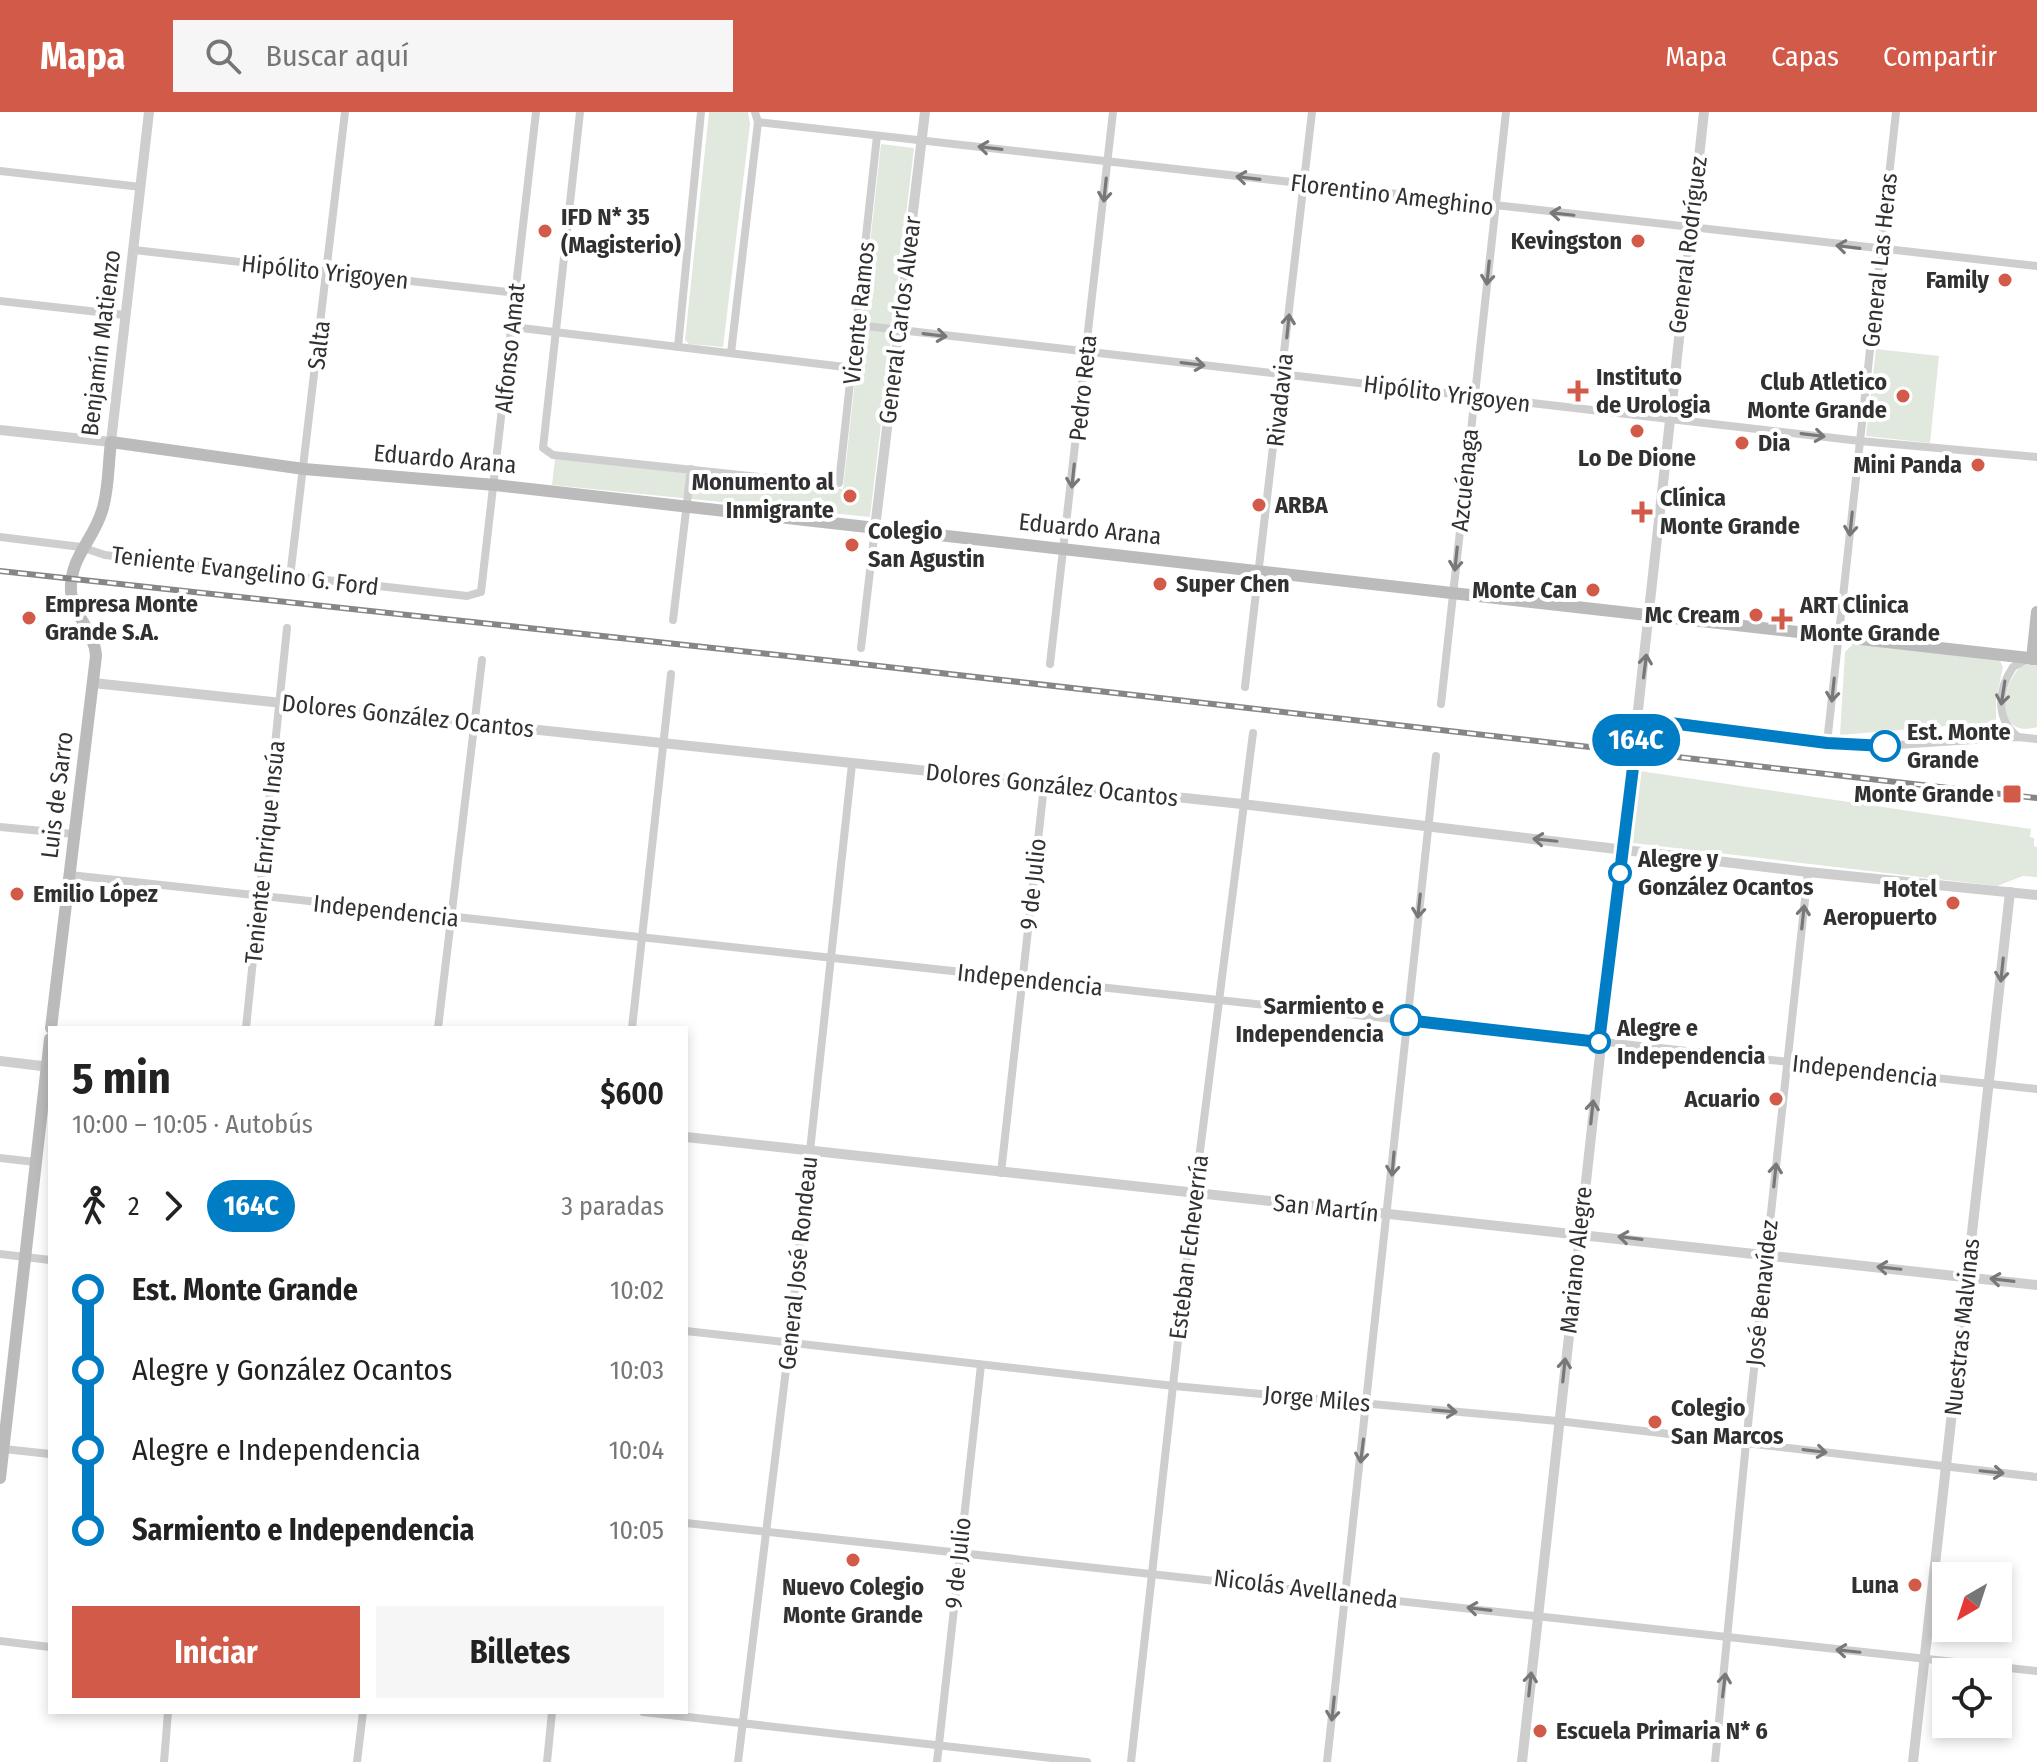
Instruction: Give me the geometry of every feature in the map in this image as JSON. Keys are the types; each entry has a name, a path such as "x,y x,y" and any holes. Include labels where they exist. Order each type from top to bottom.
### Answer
{"main road":[{"name":"Eduardo Arana","path":"111,442 304,469 495,485 2035,659"},
{"name":"Benjamín Matienzo","path":"72,573 81,547 102,512 111,442"},
{"name":"Luis de Sarro","path":"51,1026 96,647 71,595 72,573"},
{"path":"2035,659 2037,612"},
{"path":"0,1478 48,1066"}],"street":[{"name":"Benjamín Matienzo","path":"111,442 149,112"},
{"name":"Salta","path":"290,577 345,112"},
{"name":"Alfonso Amat","path":"484,583 536,112"},
{"path":"580,112 543,448 553,455 691,469 673,620"},
{"path":"678,347 701,112"},
{"path":"731,353 758,122 755,112"},
{"name":"General Carlos Alvear","path":"875,528 925,112"},
{"name":"Pedro Reta","path":"1050,664 1113,112"},
{"name":"Rivadavia","path":"1245,687 1261,571 1312,112"},
{"name":"Azcuénaga","path":"1441,704 1506,112"},
{"name":"General Rodríguez","path":"1634,759 1704,112"},
{"name":"General Las Heras","path":"1827,743 1896,112"},
{"name":"Florentino Ameghino","path":"758,122 1881,251 2037,266"},
{"name":"Vicente Ramos","path":"691,469 833,485 839,483 877,136"},
{"path":"0,171 141,187"},
{"name":"Hipólito Yrigoyen","path":"134,250 516,293"},
{"path":"0,301 125,315"},
{"name":"Hipólito Yrigoyen","path":"857,325 1860,441 2037,457"},
{"path":"513,327 853,368"},
{"name":"Eduardo Arana","path":"0,430 111,442"},
{"path":"861,648 875,528"},
{"name":"Teniente Evangelino G. Ford","path":"0,537 81,547 105,555 467,596 481,592 484,583"},
{"name":"Teniente Enrique Insúa","path":"246,1026 287,628"},
{"path":"2018,737 2003,718 2001,695 2013,667 2035,659"},
{"path":"438,1026 482,660"},
{"path":"632,1026 671,674"},
{"name":"Dolores González Ocantos","path":"93,683 1044,786 1242,804 1808,872 2037,895"},
{"path":"1639,719 1867,747 2037,738"},
{"name":"Esteban Echeverría","path":"1131,1762 1218,999 1253,733"},
{"path":"1327,1762 1436,756"},
{"name":"Mariano Alegre","path":"1522,1762 1599,1042 1634,759"},
{"name":"General José Rondeau","path":"738,1762 768,1532 852,764"},
{"name":"9 de Julio","path":"1001,1173 1044,786"},
{"path":"0,827 74,834"},
{"name":"José Benavídez","path":"1715,1762 1808,872"},
{"name":"Independencia","path":"70,875 2037,1089"},
{"name":"Nuestras Malvinas","path":"1913,1762 2010,892"},
{"path":"0,1061 48,1066"},
{"name":"San Martín","path":"688,1137 1195,1195 1578,1232 2037,1285"},
{"path":"0,1158 35,1162"},
{"path":"0,1254 48,1260"},
{"name":"Jorge Miles","path":"688,1331 1174,1386 1558,1421 2037,1477"},
{"name":"9 de Julio","path":"937,1762 981,1365"},
{"path":"4,1449 48,1454"},
{"name":"Nicolás Avellaneda","path":"688,1523 2037,1671"},
{"path":"0,1641 48,1647"},
{"path":"164,1762 168,1714"},
{"path":"357,1762 363,1714"},
{"path":"547,1762 552,1714"},
{"path":"661,1714 1087,1762"}],"shaded area":[{"path":"709,112 748,112 750,124 723,347 689,344 685,340"},
{"path":"881,144 914,148 870,517 552,485 555,459 843,489"},
{"name":"Club Atletico Monte Grande","path":"1876,349 1939,356 1930,443 1866,436"},
{"path":"1855,642 2000,661 2003,667 1996,700 1996,722 1840,735 1845,652"},
{"path":"2027,662 2037,664 2037,727 2023,729 2013,725 2007,717 2005,706 2010,682 2017,670"},
{"path":"1640,771 2031,829 2030,837 2034,838 2034,846 2037,847 2037,877 2023,876 1997,886 1633,843"}],"railway":[{"path":"0,571 870,665 2037,798"}],"bus line":[{"name":"164C","path":"1406,1020 1599,1042 1639,719 1827,743 1885,746"}],"place":[{"name":"IFD N* 35 (Magisterio)","path":"545,231"},
{"name":"Kevingston","path":"1638,241"},
{"name":"Family","path":"2005,280"},
{"name":"Instituto de Urologia","path":"1578,391"},
{"name":"Club Atletico Monte Grande","path":"1903,396"},
{"name":"Lo De Dione","path":"1637,431"},
{"name":"Dia","path":"1742,443"},
{"name":"Mini Panda","path":"1978,465"},
{"name":"Monumento al Inmigrante","path":"850,496"},
{"name":"ARBA","path":"1259,505"},
{"name":"Clínica Monte Grande","path":"1642,512"},
{"name":"Colegio San Agustin","path":"852,545"},
{"name":"Super Chen","path":"1160,584"},
{"name":"Monte Can","path":"1593,590"},
{"name":"Mc Cream","path":"1756,615"},
{"name":"Empresa Monte Grande S.A.","path":"29,618"},
{"name":"ART Clinica Monte Grande","path":"1782,619"},
{"name":"Est. Monte Grande","path":"1885,746"},
{"name":"Monte Grande","path":"2012,794"},
{"name":"Alegre y González Ocantos","path":"1620,873"},
{"name":"Emilio López","path":"17,894"},
{"name":"Hotel Aeropuerto","path":"1953,903"},
{"name":"Sarmiento e Independencia","path":"1406,1020"},
{"name":"Alegre e Independencia","path":"1599,1042"},
{"name":"Acuario","path":"1776,1099"},
{"name":"Colegio San Marcos","path":"1655,1422"},
{"name":"Nuevo Colegio Monte Grande","path":"853,1560"},
{"name":"Luna","path":"1915,1585"},
{"name":"Escuela Primaria N* 6","path":"1540,1731"}]}
